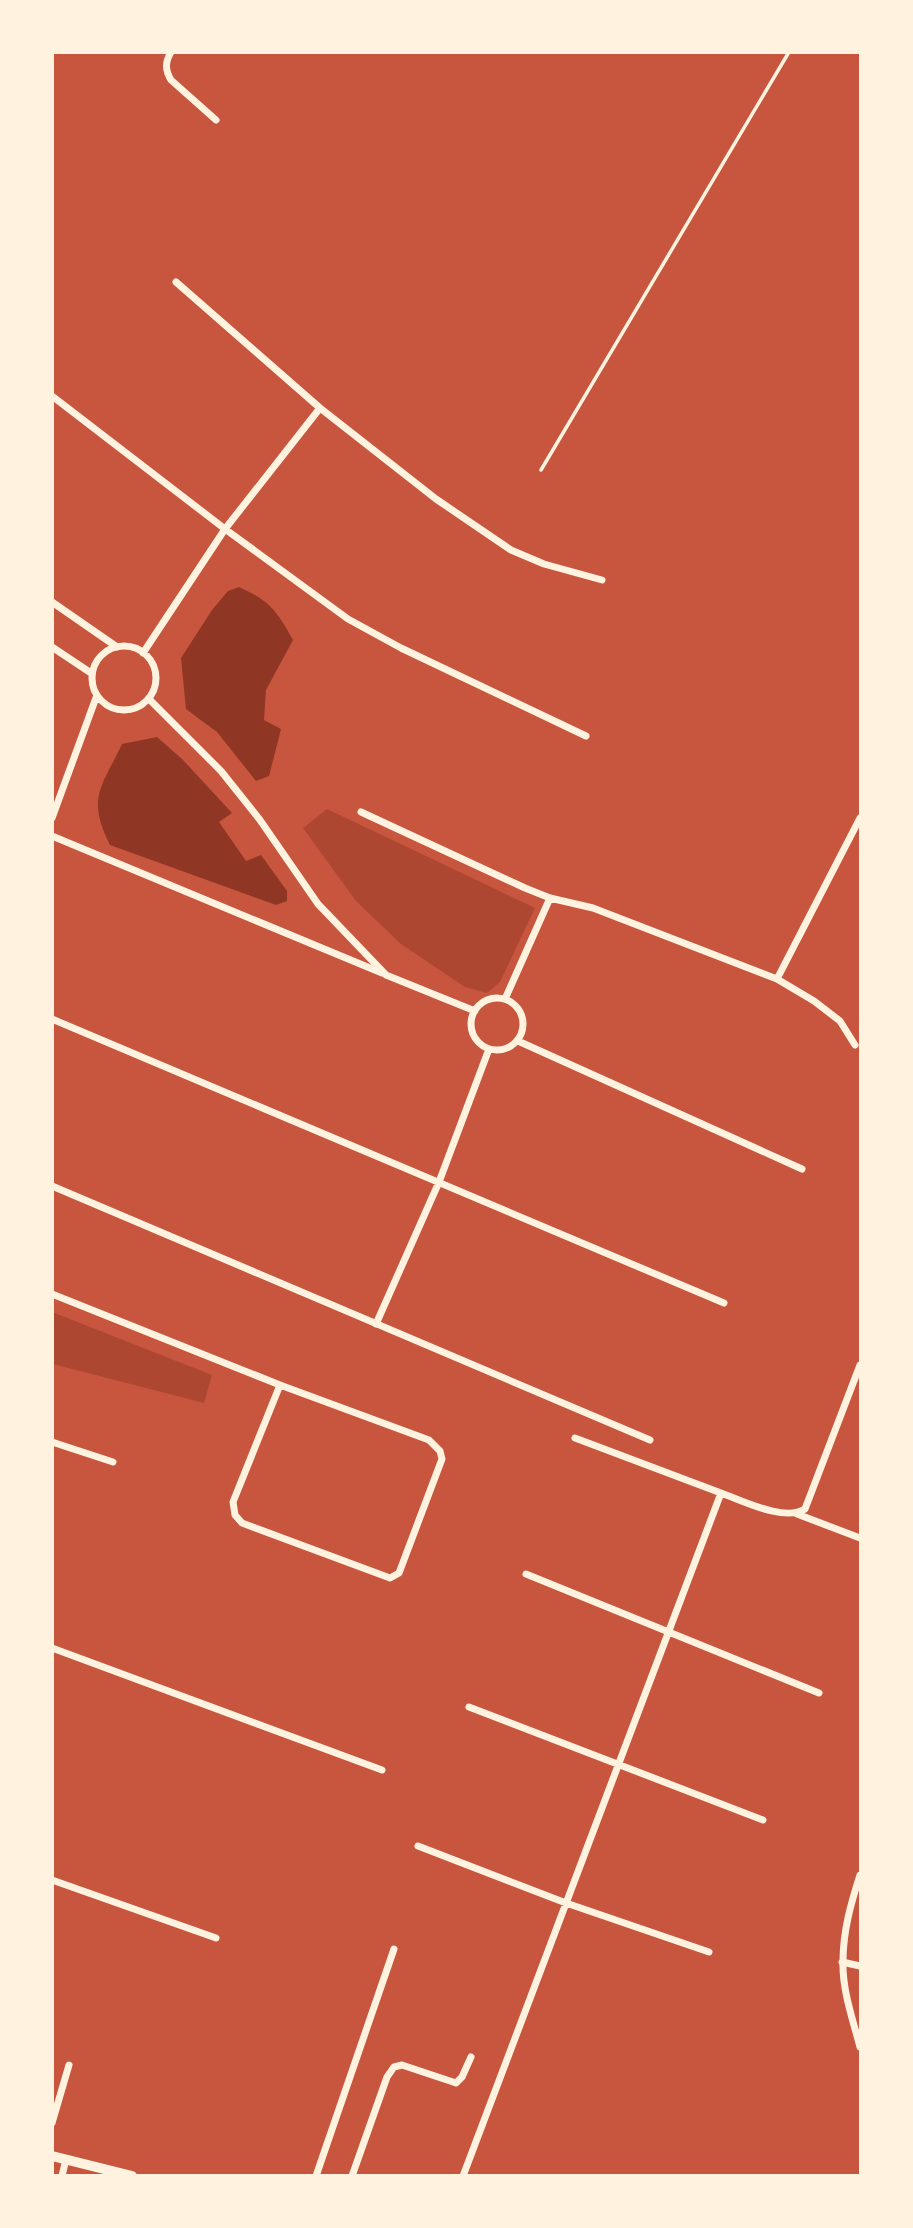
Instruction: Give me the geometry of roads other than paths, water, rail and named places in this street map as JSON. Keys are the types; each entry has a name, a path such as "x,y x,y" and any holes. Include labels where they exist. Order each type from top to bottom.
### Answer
{"street":[{"path":"171,52 166,64 170,80 216,120"},
{"path":"176,282 320,408 436,499 511,550 544,564 602,580"},
{"path":"52,396 348,619 431,663 586,736"},
{"path":"143,653 225,528 320,408"},
{"path":"52,602 117,647"},
{"path":"52,647 91,673"},
{"path":"117,647 130,647 143,653 156,675 155,688 149,699 139,707 127,711 114,710 95,695 91,684 91,673 96,661 105,652 117,647"},
{"path":"52,818 97,695"},
{"path":"149,699 221,771 260,820 318,904 386,975"},
{"path":"361,812 551,898 593,908 777,979 814,1001 840,1021 855,1045"},
{"path":"777,979 860,818"},
{"path":"52,836 475,1011"},
{"path":"505,999 551,898"},
{"path":"492,998 513,1003 522,1014 524,1022 518,1041 510,1048 489,1049 475,1038 471,1028 475,1011 484,1001 492,998"},
{"path":"52,1019 724,1303"},
{"path":"518,1041 802,1169"},
{"path":"376,1324 439,1182 489,1049"},
{"path":"52,1186 650,1440"},
{"path":"52,1294 279,1385 429,1440 440,1451 442,1459 399,1573 395,1577 390,1578 242,1523 235,1516 233,1502 279,1385"},
{"path":"797,1514 805,1508 860,1365"},
{"path":"575,1438 721,1493 785,1514 797,1514 860,1538"},
{"path":"52,1442 113,1462"},
{"path":"463,2175 721,1493"},
{"path":"526,1574 819,1693"},
{"path":"52,1648 382,1770"},
{"path":"469,1707 763,1820"},
{"path":"418,1846 566,1903 709,1952"},
{"path":"860,1875 847,1916 842,1962 848,2001 860,2047"},
{"path":"52,1880 216,1938"},
{"path":"316,2175 394,1949"},
{"path":"842,1962 860,1966"},
{"path":"352,2175 387,2077 394,2067 402,2065 456,2083 462,2077 471,2057"},
{"path":"52,2123 69,2065"},
{"path":"52,2156 132,2175"},
{"path":"62,2175 66,2160"}]}
